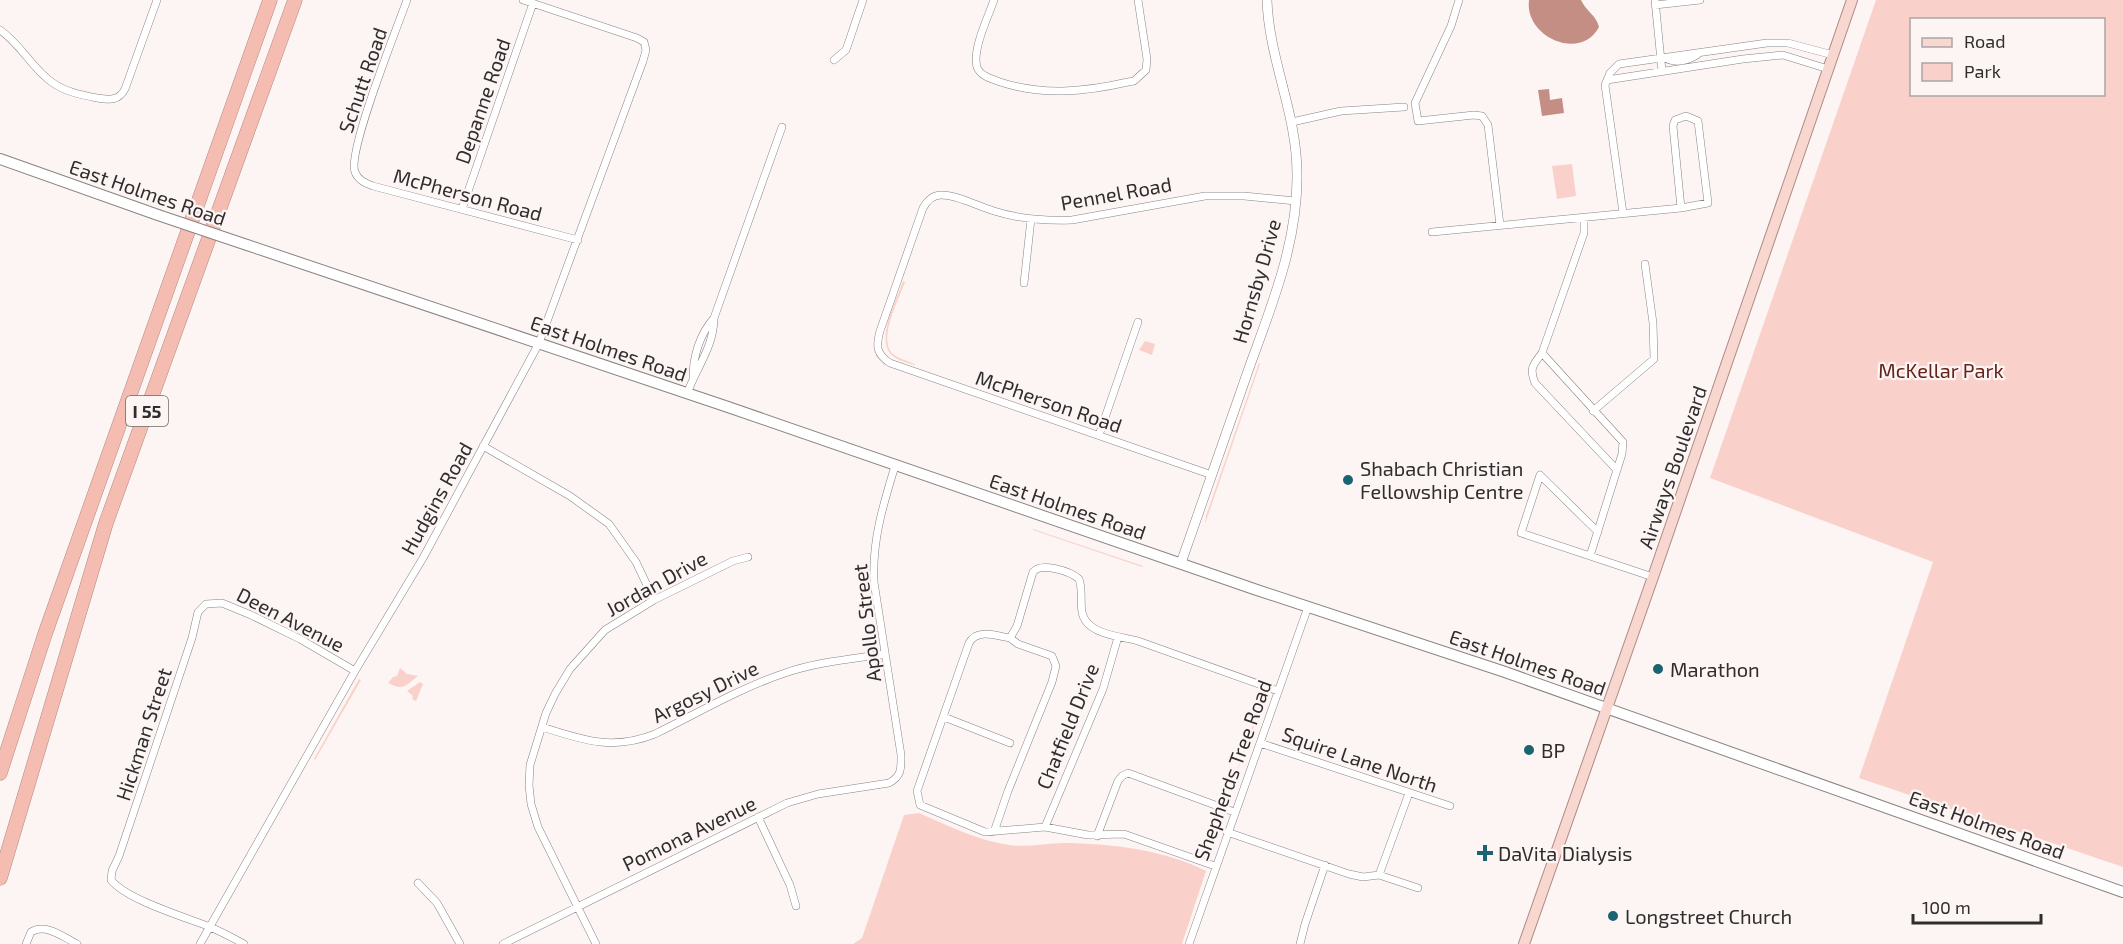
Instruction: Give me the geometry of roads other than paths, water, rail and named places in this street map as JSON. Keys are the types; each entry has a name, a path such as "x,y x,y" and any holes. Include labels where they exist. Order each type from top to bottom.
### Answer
{"highway":[{"name":"I 55","path":"0,773 45,634 270,0"},
{"name":"I 55","path":"0,878 106,523 295,0"}],"main road":[{"name":"Airways Boulevard","path":"1524,944 1852,0"},
{"name":"East Holmes Road","path":"0,159 158,215 1606,707 2123,892"}],"street":[{"path":"0,30 51,82 84,95 105,99 118,98 125,89 157,0"},
{"name":"Schutt Road","path":"355,172 354,155 364,119 407,0"},
{"path":"524,0 533,3"},
{"path":"834,60 846,50 862,0"},
{"path":"994,0 977,50 978,69 990,79 1044,92 1090,90 1134,81 1146,70 1138,0"},
{"name":"Hornsby Drive","path":"1180,563 1289,249 1296,201 1296,149 1292,122 1273,49 1267,0"},
{"path":"1459,0 1451,26 1415,103 1418,122 1482,116 1488,125 1500,225"},
{"path":"1662,71 1663,58 1655,2 1700,0"},
{"name":"Hudgins Road","path":"200,944 355,671 423,558 539,344 643,61 646,50 644,42 637,38 533,3"},
{"name":"Depanne Road","path":"462,209 533,3"},
{"path":"1623,213 1605,85 1614,68 1619,64 1767,43 1788,43 1833,55"},
{"path":"1607,80 1783,55 1828,69"},
{"path":"1292,122 1341,111 1404,107"},
{"path":"1432,232 1681,208 1708,203 1698,121 1686,116 1675,120 1673,126 1681,208"},
{"path":"687,394 693,377 701,366 714,331 714,318 782,127"},
{"name":"McPherson Road","path":"355,172 366,184 578,240"},
{"name":"Pennel Road","path":"878,353 877,346 882,324 913,233 923,208 930,198 937,195 948,196 1000,213 1031,219 1072,220 1205,196 1244,196 1296,201"},
{"path":"1584,217 1584,233 1542,353 1531,373 1535,383 1617,471"},
{"path":"1024,283 1031,219"},
{"path":"1593,411 1654,359 1653,323 1645,264"},
{"path":"1099,435 1138,322"},
{"name":"McPherson Road","path":"878,353 890,363 1212,475"},
{"path":"1542,353 1623,442 1622,454 1590,556"},
{"path":"483,446 570,496 609,524 636,562 654,600"},
{"name":"Apollo Street","path":"895,466 878,524 874,554 874,582 901,755 899,777"},
{"path":"1598,532 1540,475 1521,533 1653,577"},
{"name":"Jordan Drive","path":"596,944 538,827 531,804 530,765 542,727 555,694 570,669 605,630 654,600 733,561 748,557"},
{"path":"1010,638 1017,626 1033,572 1038,567 1042,567 1069,573 1079,579 1082,587 1082,614 1085,621 1094,628 1118,637 1138,641 1278,691"},
{"name":"Deen Avenue","path":"210,602 222,603 262,621 355,671"},
{"name":"Hickman Street","path":"210,602 202,606 198,612 192,638 120,856 112,871 111,880 122,889 160,908 210,927"},
{"name":"Shepherds Tree Road","path":"1188,944 1308,606"},
{"path":"994,831 1052,682 1056,666 1052,656 1018,644 1010,638 980,634 971,639 917,791 920,805 986,832 1045,827 1097,836 1115,834 1131,836 1215,866"},
{"name":"Chatfield Drive","path":"1045,827 1103,689 1118,637"},
{"name":"Argosy Drive","path":"542,727 580,740 598,743 637,740 769,678 818,664 884,654"},
{"path":"944,717 1010,743"},
{"name":"Squire Lane North","path":"1260,743 1450,806"},
{"path":"1097,836 1118,781 1128,773 1234,812"},
{"name":"Pomona Avenue","path":"502,944 787,803 808,797 890,783 899,777"},
{"path":"1379,875 1409,793"},
{"path":"758,817 790,885 796,906"},
{"path":"1227,832 1356,876 1379,875 1418,888"},
{"path":"1300,944 1324,866"},
{"path":"418,883 437,903 460,944"},
{"path":"210,927 244,944"},
{"path":"26,944 31,932 39,928 76,944"}],"place":[{"name":"Shabach Christian Fellowship Centre","path":"1348,480"},
{"name":"Marathon","path":"1658,669"},
{"name":"BP","path":"1529,750"},
{"name":"DaVita Dialysis","path":"1485,853"},
{"name":"Longstreet Church","path":"1613,916"}],"park label":[{"name":"McKellar Park","path":"1941,370"}]}
